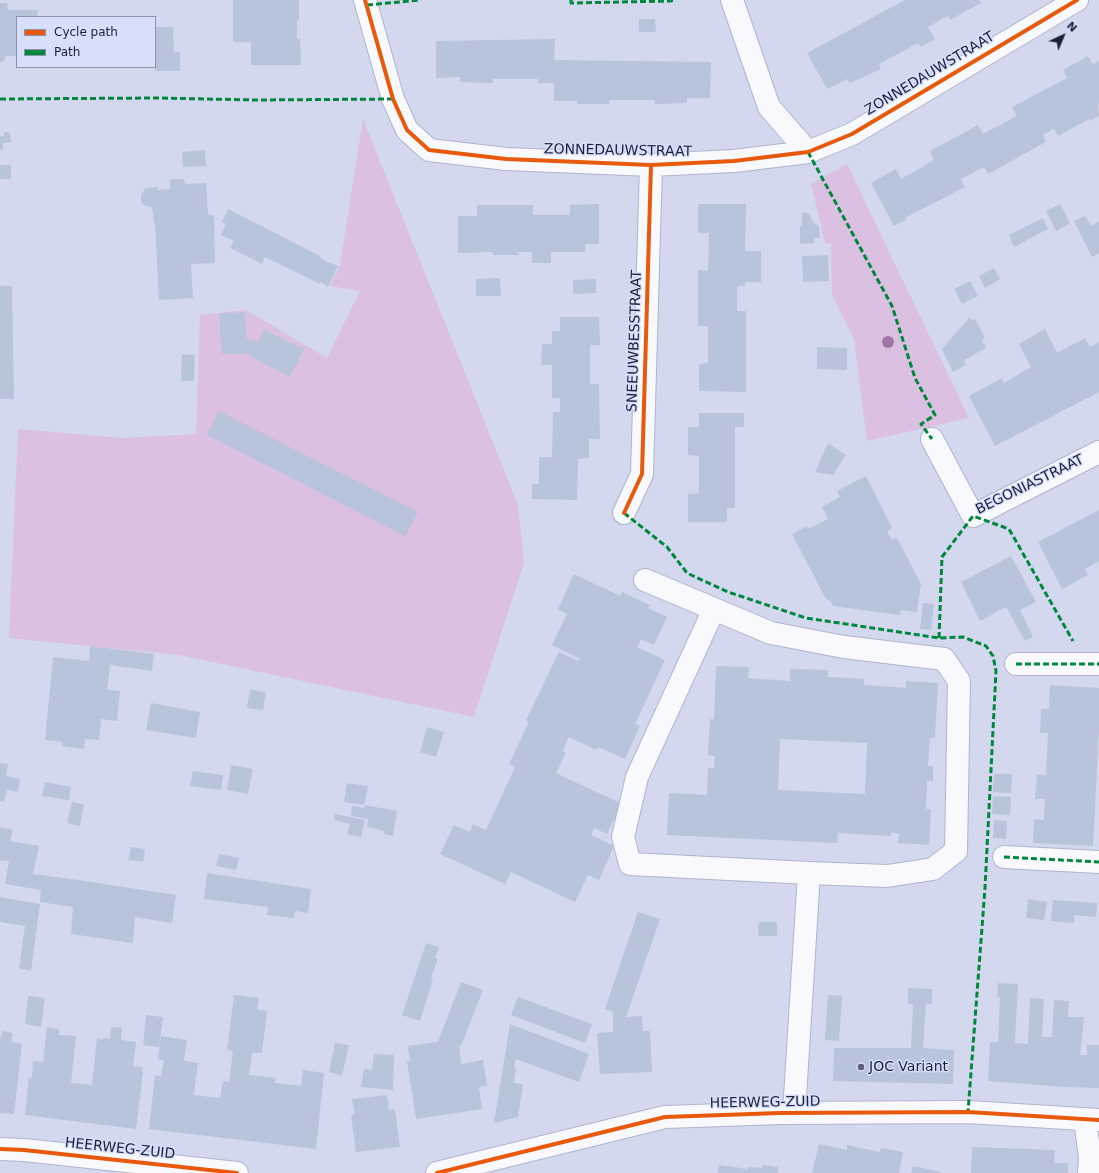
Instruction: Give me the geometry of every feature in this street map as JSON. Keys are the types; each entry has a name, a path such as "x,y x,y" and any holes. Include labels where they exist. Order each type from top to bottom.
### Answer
{"street":[{"name":"ZONNEDAUWSTRAAT","path":"365,0 393,99 407,130 429,150 506,159 651,165 734,161 808,152 852,134 1077,0"},
{"path":"732,0 770,107 808,152"},
{"name":"SNEEUWBESSTRAAT","path":"624,513 642,474 651,165"},
{"name":"BEGONIASTRAAT","path":"932,439 973,516 1099,452"},
{"path":"646,580 771,633 844,647 944,659 959,681 956,851 933,869 887,876 630,864 623,838 637,777 714,609"},
{"path":"1016,664 1099,664"},
{"path":"1004,857 1099,862"},
{"path":"794,1113 809,873"},
{"name":"HEERWEG-ZUID","path":"437,1173 665,1117 794,1113 968,1112 1092,1120"},
{"path":"1089,1173 1092,1120"},
{"name":"HEERWEG-ZUID","path":"0,1149 24,1150 237,1173"}],"shaded area":[{"path":"363,119 518,505 524,563 474,717 179,655 9,638 18,429 123,438 196,434 200,315 246,310 327,358 360,291 330,286 340,265"},
{"path":"847,164 969,418 867,441 854,339 832,295 831,244 825,243 811,184"}],"building":[{"path":"233,0 299,0 297,39 300,39 301,65 251,65 251,42 233,42"},
{"path":"905,0 979,0 981,3 950,20 948,16 928,27 935,39 921,47 918,43 879,64 881,69 850,83 847,79 827,89 807,53"},
{"path":"0,3 7,3 8,10 38,10 37,16 16,16 16,56 5,56 5,59 0,62"},
{"path":"639,19 655,19 656,32 639,32"},
{"path":"156,27 173,27 174,52 180,52 180,71 155,71"},
{"path":"555,39 554,60 711,62 710,98 687,98 687,103 655,104 655,100 609,100 609,104 577,104 577,101 554,101 554,83 538,83 538,79 493,79 493,83 460,82 460,77 436,78 436,41"},
{"path":"1088,56 1093,64 1099,61 1099,116 1090,121 1089,119 1058,136 1054,129 1043,135 1046,142 988,174 984,167 961,179 965,187 905,218 906,220 894,226 871,183 896,169 901,179 934,160 930,151 978,125 983,134 1017,116 1012,107 1067,78 1063,70"},
{"path":"4,132 10,133 11,143 3,143 3,150 0,150 0,136 4,136"},
{"path":"205,150 206,166 183,167 182,152"},
{"path":"0,165 11,165 11,179 0,179"},
{"path":"171,179 183,179 186,184 206,183 208,215 214,215 215,263 191,264 193,298 159,300 155,223 152,207 144,205 141,202 141,195 145,189 148,188 158,187 158,190 170,189"},
{"path":"599,204 599,244 585,244 585,252 551,252 551,263 532,263 532,252 518,252 519,255 493,255 493,252 458,253 458,216 477,216 477,205 533,205 533,215 570,215 570,205"},
{"path":"698,204 746,204 745,251 761,251 761,282 745,282 745,286 737,286 737,311 746,311 746,392 699,391 699,364 708,363 708,326 698,326 698,270 708,271 709,233 698,233"},
{"path":"1060,204 1070,223 1056,231 1046,211"},
{"path":"228,209 338,266 328,287 321,282 320,284 265,257 262,264 230,248 234,241 221,235 226,224 222,222"},
{"path":"802,213 809,213 813,222 819,226 820,238 814,238 814,243 800,244"},
{"path":"1085,216 1091,226 1099,221 1099,253 1092,257 1074,221"},
{"path":"1043,218 1048,229 1014,247 1009,235"},
{"path":"828,255 829,281 803,282 802,256"},
{"path":"994,268 1000,279 985,288 979,276"},
{"path":"500,278 501,296 476,296 476,279"},
{"path":"596,279 596,293 573,294 573,280"},
{"path":"970,281 978,296 962,304 954,289"},
{"path":"0,286 12,286 14,399 0,399"},
{"path":"245,312 247,340 251,339 250,340 257,343 264,330 304,349 290,377 250,356 251,355 222,354 219,314"},
{"path":"560,317 599,317 600,345 590,345 590,384 599,384 600,439 589,439 589,458 578,459 577,500 532,499 532,484 539,484 539,457 552,457 553,412 560,412 560,398 552,398 552,365 541,365 542,344 552,344 552,331 560,331"},
{"path":"970,317 972,321 975,319 985,338 982,340 986,348 964,360 966,365 953,372 942,349"},
{"path":"1045,329 1057,353 1085,338 1090,347 1099,342 1099,392 995,446 969,396 1002,378 1004,383 1031,367 1019,344"},
{"path":"817,347 847,348 847,370 817,369"},
{"path":"182,354 195,355 194,381 181,381"},
{"path":"219,411 418,512 405,536 207,435"},
{"path":"699,413 744,413 744,427 735,427 735,508 727,508 727,522 688,522 688,494 699,493 699,456 688,455 688,427 699,427"},
{"path":"828,443 846,455 833,475 815,472"},
{"path":"866,476 892,528 887,531 892,540 897,538 921,584 917,612 901,610 900,615 833,606 831,601 826,599 792,534 807,526 808,529 828,519 822,507 840,497 837,491"},
{"path":"1099,510 1099,561 1085,569 1088,575 1062,589 1038,542"},
{"path":"1011,556 1036,602 1020,610 1033,637 1025,641 1006,607 980,621 961,582"},
{"path":"574,574 620,596 622,592 650,605 648,608 667,617 654,645 641,639 637,647 665,660 635,724 640,726 625,759 598,747 596,750 569,737 563,751 566,753 556,773 622,804 607,834 594,828 591,835 614,846 599,880 588,875 575,902 511,872 505,884 440,854 454,825 470,832 473,824 486,830 515,767 509,764 529,722 526,720 559,652 578,661 580,659 552,645 567,614 558,609"},
{"path":"923,603 934,604 931,630 920,629"},
{"path":"90,646 154,654 152,671 110,665 107,690 120,691 117,721 101,719 99,740 85,739 84,749 62,746 63,742 45,740 53,657 89,661"},
{"path":"716,666 749,667 748,678 790,681 790,669 828,670 828,677 864,679 864,685 906,688 906,681 938,683 935,738 930,738 928,766 933,766 933,781 927,781 926,809 931,809 929,845 898,843 899,833 891,833 891,836 838,833 837,843 667,835 669,793 707,795 708,768 714,768 715,756 708,755 710,719 714,719","holes":["780,739 867,743 865,794 778,790"]},
{"path":"1050,685 1099,688 1099,729 1093,846 1033,843 1034,819 1044,820 1045,799 1035,799 1037,775 1046,775 1048,733 1040,733 1041,709 1049,709"},
{"path":"250,689 266,693 263,710 247,708"},
{"path":"151,703 200,712 196,738 146,730"},
{"path":"427,727 444,732 436,757 420,752"},
{"path":"0,763 8,764 6,776 20,779 18,792 7,790 4,802 0,801"},
{"path":"231,765 253,769 248,794 227,790"},
{"path":"193,771 223,775 221,790 190,786"},
{"path":"994,774 1012,774 1011,793 993,792"},
{"path":"45,782 71,787 69,800 42,796"},
{"path":"347,783 368,786 364,805 344,802"},
{"path":"993,796 1011,797 1010,815 992,814"},
{"path":"72,802 84,804 80,826 67,823"},
{"path":"364,805 397,811 393,836 384,834 385,831 367,827 368,819 351,816 352,806 364,808"},
{"path":"335,814 365,820 361,837 347,834 350,824 334,820"},
{"path":"994,820 1007,821 1006,839 993,838"},
{"path":"0,827 13,830 10,841 39,846 33,874 176,895 172,923 135,917 133,943 71,934 73,907 40,902 41,890 5,884 9,861 0,860"},
{"path":"131,847 145,849 143,862 128,860"},
{"path":"219,854 239,858 236,870 216,866"},
{"path":"207,873 311,889 308,913 295,911 294,918 267,915 268,907 204,899"},
{"path":"0,897 40,904 31,971 19,968 25,926 0,922"},
{"path":"1028,899 1047,902 1044,920 1026,918"},
{"path":"1053,900 1097,903 1096,917 1074,915 1074,923 1051,921"},
{"path":"638,912 660,919 626,1017 642,1016 643,1031 650,1031 652,1072 600,1074 597,1033 613,1032 613,1012 605,1009"},
{"path":"759,922 777,922 777,936 758,936"},
{"path":"426,943 439,947 435,958 438,959 431,978 433,979 420,1021 402,1015"},
{"path":"461,982 483,990 461,1046 459,1045 461,1064 483,1060 487,1086 479,1087 482,1109 416,1119 407,1061 410,1061 408,1046 438,1042"},
{"path":"998,983 1018,984 1015,1043 1028,1044 1030,998 1044,999 1042,1037 1052,1037 1054,1000 1069,1001 1068,1017 1084,1017 1080,1055 1087,1055 1087,1045 1099,1045 1099,1088 1064,1087 988,1081 990,1042 998,1042 1000,997 997,997"},
{"path":"908,988 932,989 932,1004 926,1004 923,1048 954,1050 953,1084 833,1081 834,1048 911,1048 913,1004 908,1004"},
{"path":"234,995 259,998 257,1010 267,1011 262,1053 252,1053 249,1075 276,1078 275,1083 301,1086 303,1070 324,1073 316,1149 149,1129 155,1075 161,1076 164,1060 158,1059 161,1036 187,1040 184,1061 198,1063 194,1095 220,1098 223,1081 229,1082 233,1051 227,1050"},
{"path":"828,995 842,996 839,1041 825,1040"},
{"path":"28,996 45,998 41,1027 25,1024"},
{"path":"518,997 592,1024 585,1043 511,1015"},
{"path":"146,1015 163,1017 159,1047 143,1045"},
{"path":"510,1024 589,1054 579,1082 516,1059 514,1068 516,1069 514,1083 523,1084 518,1117 494,1123"},
{"path":"47,1027 59,1029 59,1035 76,1036 71,1083 92,1085 97,1038 103,1040 103,1038 110,1039 111,1027 122,1028 121,1040 136,1042 133,1066 143,1067 143,1072 136,1129 25,1115 29,1077 32,1078 33,1061 43,1062"},
{"path":"2,1031 13,1033 11,1042 22,1044 14,1114 0,1113 0,1041"},
{"path":"335,1043 349,1045 342,1076 329,1072"},
{"path":"374,1054 394,1055 393,1090 361,1087 364,1069 372,1070"},
{"path":"387,1095 389,1110 395,1109 400,1147 356,1152 351,1115 355,1114 352,1099"},
{"path":"819,1144 847,1150 847,1145 880,1152 881,1148 903,1152 899,1173 812,1173"},
{"path":"972,1147 1055,1150 1054,1163 1068,1163 1068,1173 971,1173"},
{"path":"719,1165 748,1169 747,1167 762,1168 762,1165 778,1167 778,1173 718,1173"},
{"path":"913,1166 941,1172 941,1173 911,1173"}],"marked path":[{"path":"367,5 421,0"},
{"path":"571,0 571,3 674,0"},
{"path":"0,99 393,99"},
{"path":"808,152 892,306 915,378 935,415 921,424 932,439"},
{"path":"624,513 667,547 687,573 728,592 806,618 939,638 963,637 986,646 993,656 996,671 985,888 968,1112"},
{"path":"939,638 942,557 973,516 1009,529 1073,641"},
{"path":"1016,664 1099,664"},
{"path":"1004,857 1099,862"}],"cycle path":[{"path":"365,0 393,99 407,130 429,150 506,159 651,165 734,161 808,152 852,134 1077,0"},
{"path":"624,513 642,474 651,165"},
{"path":"437,1173 665,1117 780,1113 968,1112 1099,1120"},
{"path":"0,1149 24,1150 237,1173"}],"place":[{"name":"JOC Variant","path":"861,1067"}]}
